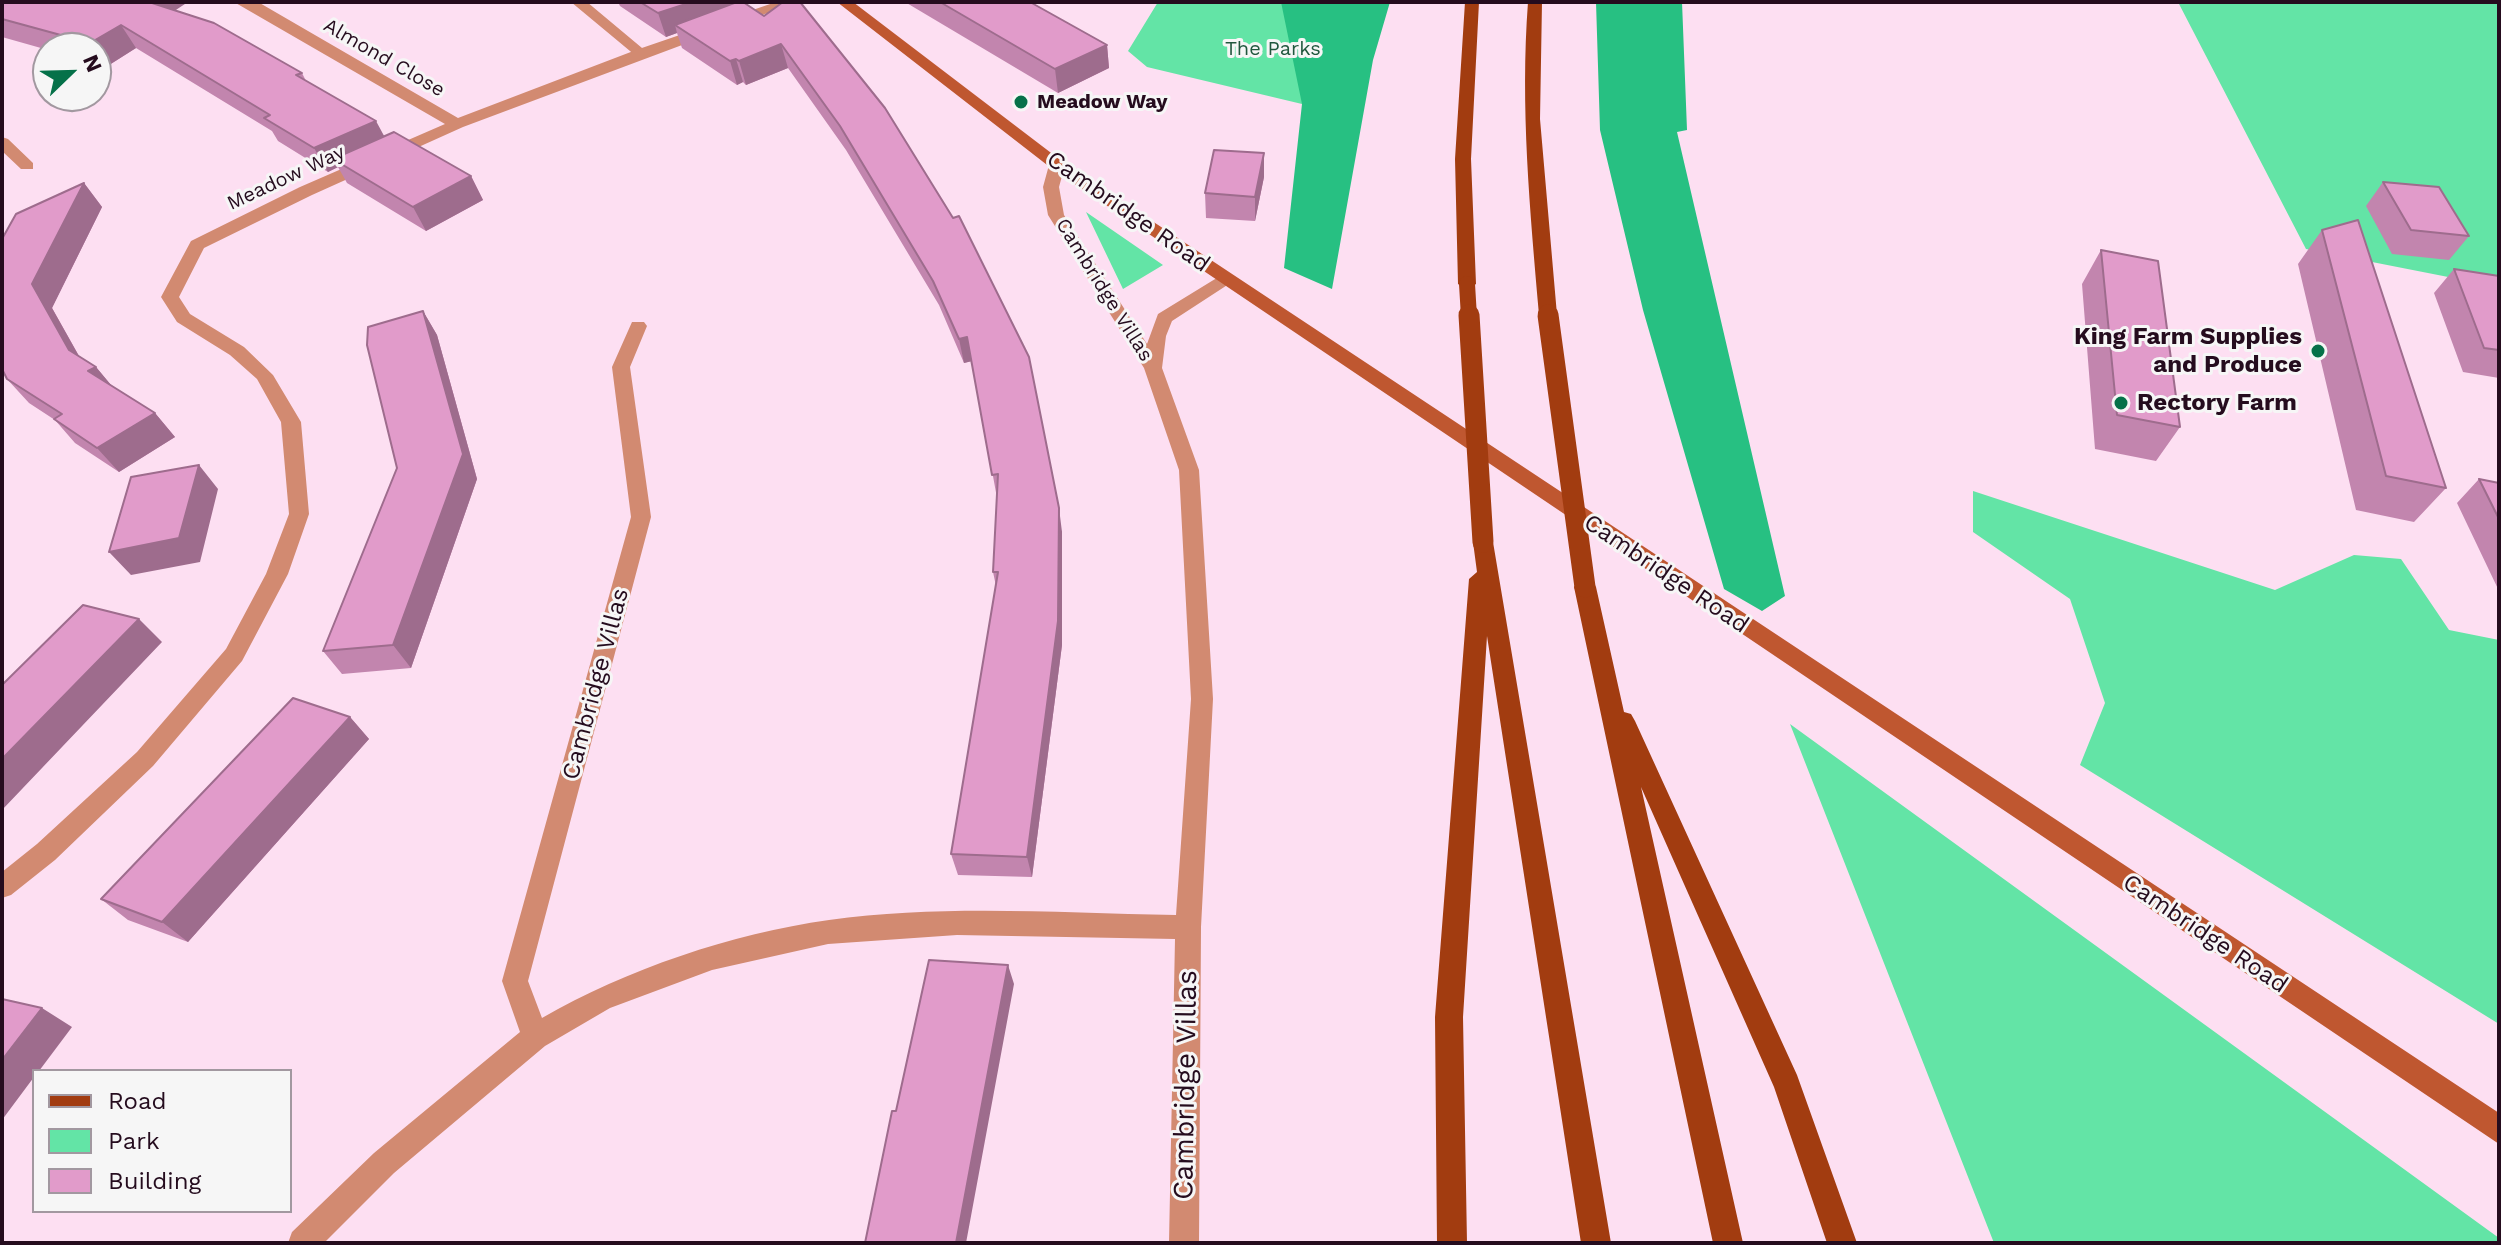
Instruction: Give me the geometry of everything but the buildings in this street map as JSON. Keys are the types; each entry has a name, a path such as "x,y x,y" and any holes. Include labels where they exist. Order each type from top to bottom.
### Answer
{"main road":[{"name":"Cambridge Road","path":"844,2 1057,165 2499,1130"},
{"path":"1472,2 1463,159 1467,284 1483,542 1596,1243"},
{"path":"1535,2 1536,165 1548,315 1585,587 1728,1243"},
{"path":"1452,1243 1449,1017 1483,542"},
{"path":"1604,680 1787,1085 1842,1243"}],"street":[{"name":"Almond Close","path":"248,2 457,124"},
{"path":"578,2 641,53"},
{"name":"Meadow Way","path":"2,887 46,852 145,759 234,655 277,574 299,514 291,422 264,375 237,351 183,318 170,297 197,245 306,191 457,124 641,53 790,2"},
{"path":"2,142 27,166"},
{"name":"Cambridge Villas","path":"1057,165 1051,187 1056,215 1153,368 1189,470 1202,699 1188,927 1184,1243"},
{"name":"Cambridge Villas","path":"1153,368 1157,336 1164,318 1226,280"},
{"name":"Cambridge Villas","path":"535,1037 515,981 641,517 621,367 638,326"},
{"path":"303,1243 384,1163 535,1037 602,998 712,958 828,932 957,923 1188,927"}],"green space":[{"name":"The Parks","path":"1158,2 1342,2 1302,104 1147,67 1128,51"},
{"path":"1281,2 1390,2 1373,60 1332,289 1284,268 1302,104"},
{"path":"1596,2 1682,2 1687,130 1677,132 1785,596 1762,611 1724,589 1643,310 1600,130"},
{"path":"2178,2 2499,2 2499,287 2306,249"},
{"path":"1086,212 1163,265 1123,289"},
{"path":"1973,491 2275,590 2354,555 2401,559 2449,630 2499,640 2499,1024 2080,765 2105,703 2070,599 1973,532"},
{"path":"1790,724 2499,1238 2499,1243 1994,1243"}],"place":[{"name":"Meadow Way","path":"1021,102"},
{"name":"King Farm Supplies and Produce","path":"2318,351"},
{"name":"Rectory Farm","path":"2121,403"}]}
